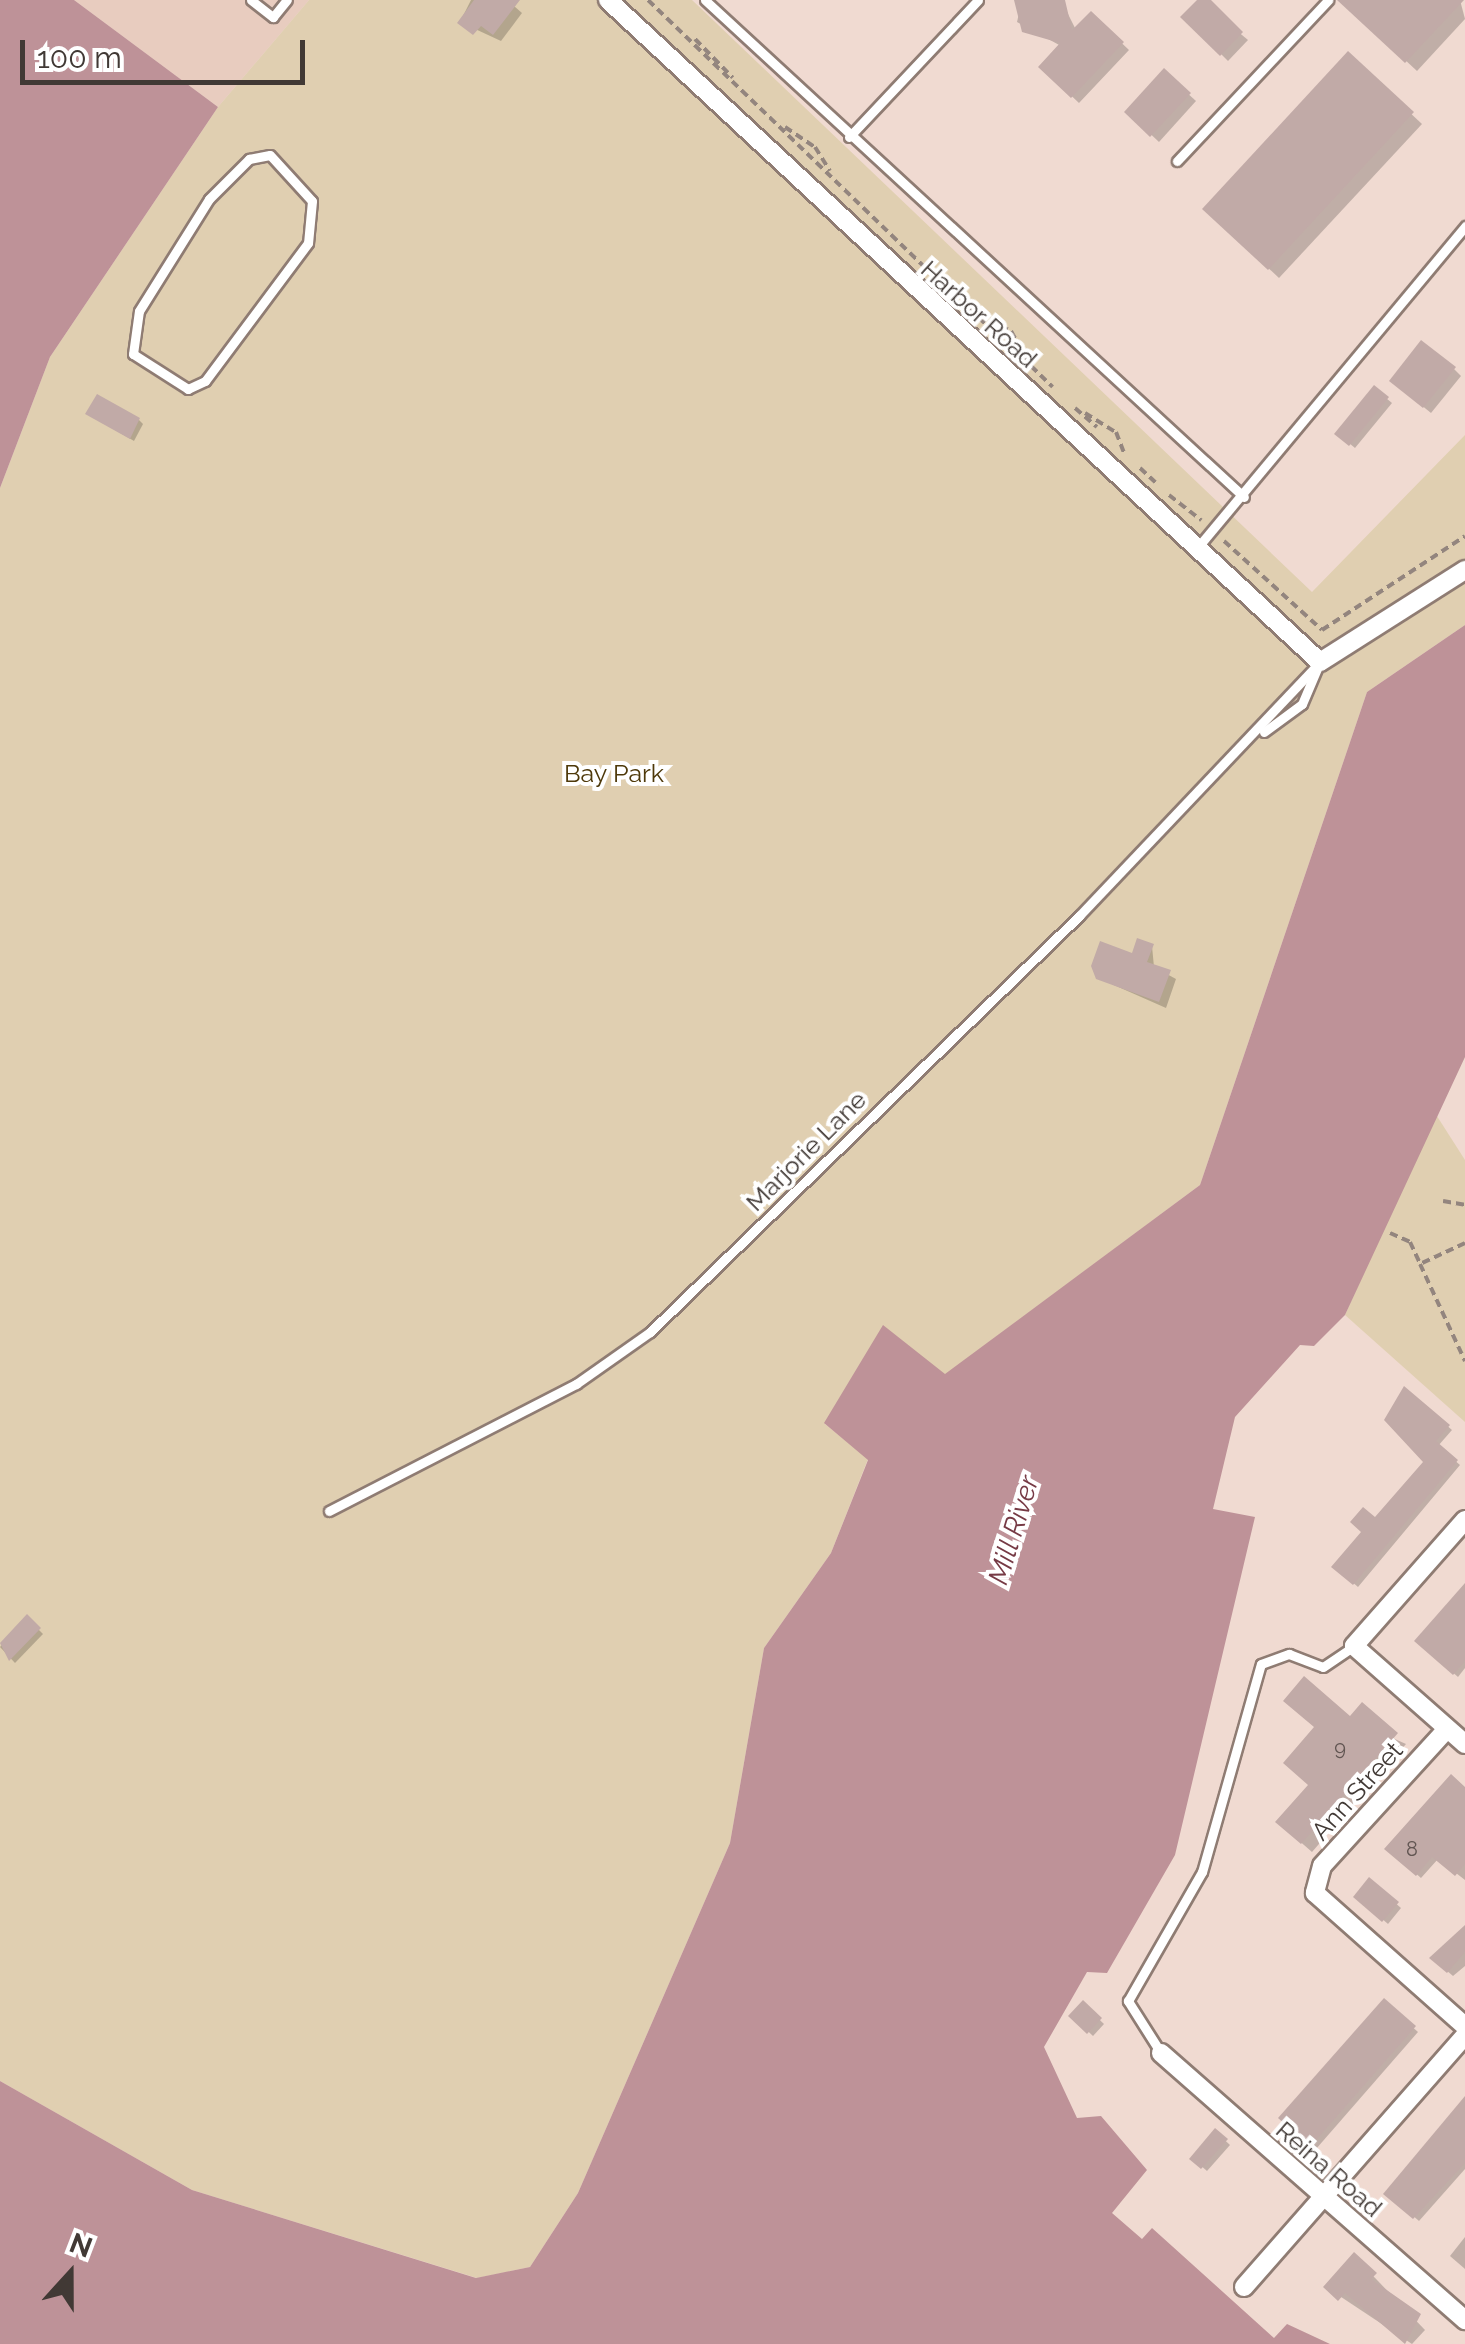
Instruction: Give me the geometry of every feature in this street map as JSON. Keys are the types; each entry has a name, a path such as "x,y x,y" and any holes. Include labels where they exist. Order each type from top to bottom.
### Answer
{"street":[{"name":"Harbor Road","path":"608,0 1320,662"},
{"name":"Marjorie Lane","path":"1320,662 1465,570"},
{"path":"1465,1520 1360,1651 1465,1744"},
{"name":"Ann Street","path":"1448,1729 1322,1866 1315,1893 1465,2026"},
{"path":"1244,2286 1465,2035"},
{"name":"Reina Road","path":"1161,2054 1465,2320"}],"lane":[{"path":"251,0 274,17 286,0"},
{"path":"704,0 1244,497"},
{"path":"849,137 978,0"},
{"path":"1177,160 1328,0"},
{"path":"270,155 312,201 308,243 205,381 188,389 132,354 140,311 209,199 249,160 270,155"},
{"path":"1198,548 1465,226"},
{"name":"Marjorie Lane","path":"329,1510 576,1384 650,1332 1253,740 1320,662"},
{"name":"Marjorie Lane","path":"1253,740 1302,704 1320,662"},
{"path":"1161,2054 1128,2002 1202,1872 1261,1664 1289,1654 1322,1667 1360,1651"}],"path":[{"path":"648,0 691,36 771,120 1058,392"},
{"path":"771,120 815,147 832,176"},
{"path":"969,310 1011,330 1029,365"},
{"path":"1066,400 1116,432 1124,456"},
{"path":"1085,414 1124,456 1205,523"},
{"path":"1224,540 1322,630 1465,536"},
{"path":"1443,1202 1465,1205"},
{"path":"1390,1233 1410,1242 1465,1361"},
{"path":"1420,1264 1465,1243"}],"shaded area":[{"path":"74,0 309,0 218,107"}],"green space":[{"name":"Bay Park","path":"309,0 692,0 1312,592 1465,435 1465,625 1367,692 1200,1185 945,1375 825,1424 868,1459 831,1553 764,1648 730,1843 578,2193 530,2267 477,2278 192,2190 0,2081 0,488 50,357 218,107"},
{"path":"1435,1113 1465,1160 1465,1422 1345,1315"}],"water":[{"path":"0,0 74,0 218,107 50,357 0,488"},
{"name":"Mill River","path":"1465,625 1465,1057 1345,1315 1314,1346 1300,1345 1235,1417 1213,1509 1255,1517 1175,1855 1107,1973 1087,1972 1044,2047 1077,2118 1101,2116 1147,2170 1112,2213 1142,2239 1152,2228 1274,2338 1287,2324 1330,2344 0,2344 0,2081 192,2190 476,2278 530,2267 578,2193 730,1843 764,1648 831,1553 868,1460 824,1423 883,1325 945,1374 1200,1185 1367,692"}],"building":[{"path":"474,0 520,0 493,35 481,26 473,35 457,23"},
{"path":"1014,0 1065,0 1072,30 1091,11 1124,42 1071,98 1038,67 1060,43 1022,32"},
{"path":"1197,0 1211,0 1243,32 1220,56 1180,17"},
{"path":"1337,0 1464,0 1405,63"},
{"path":"1348,51 1414,112 1268,270 1202,209"},
{"path":"1164,68 1191,93 1150,137 1124,112"},
{"path":"1421,340 1456,367 1423,408 1389,381"},
{"path":"1374,385 1389,397 1349,446 1334,434"},
{"path":"97,394 140,418 130,439 85,414"},
{"path":"1137,938 1154,944 1147,962 1171,970 1159,1002 1096,979 1091,966 1100,941 1132,953"},
{"path":"1404,1386 1450,1425 1436,1441 1458,1460 1353,1585 1331,1567 1361,1532 1350,1522 1363,1507 1375,1517 1423,1462 1384,1420"},
{"path":"1465,1583 1465,1661 1453,1675 1414,1641"},
{"path":"27,1614 41,1628 9,1661 0,1643"},
{"path":"1304,1676 1350,1716 1362,1702 1398,1733 1301,1844 1275,1822 1308,1785 1283,1763 1314,1727 1283,1701"},
{"path":"1451,1774 1465,1787 1465,1864 1455,1876 1432,1857 1416,1876 1384,1849"},
{"path":"1369,1877 1399,1902 1382,1922 1353,1897"},
{"path":"1465,1925 1465,1952 1447,1973 1429,1958"},
{"path":"1384,1998 1416,2026 1310,2147 1278,2118"},
{"path":"1083,2000 1102,2018 1087,2034 1068,2016"},
{"path":"1465,2096 1465,2163 1413,2219 1383,2194"},
{"path":"1215,2128 1228,2139 1201,2169 1189,2159"},
{"path":"1354,2252 1377,2273 1371,2279 1421,2314 1405,2344 1345,2293 1338,2301 1323,2287"}]}
